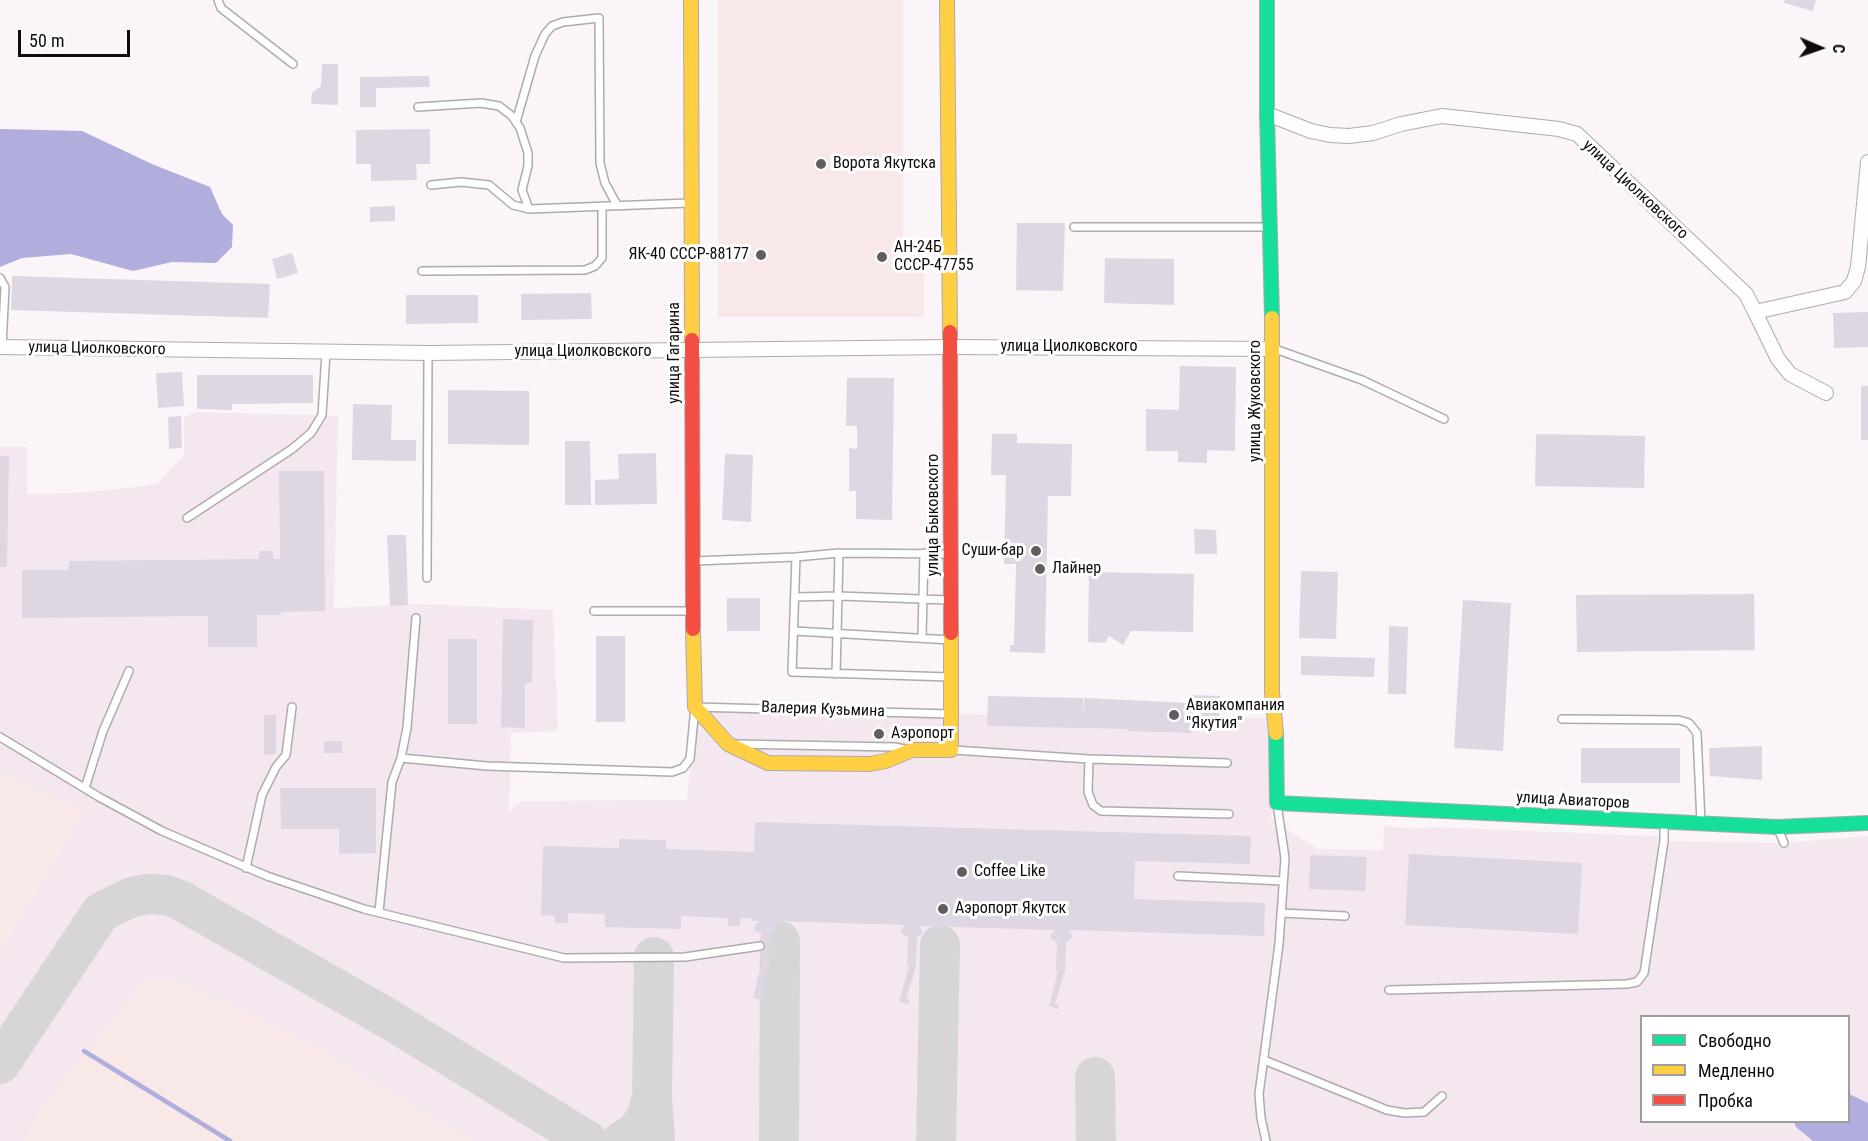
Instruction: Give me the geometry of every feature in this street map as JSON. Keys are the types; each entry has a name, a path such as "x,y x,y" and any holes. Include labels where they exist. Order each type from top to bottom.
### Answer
{"street":[{"name":"улица Гагарина","path":"691,0 691,351 694,561 692,611 695,707"},
{"name":"улица Быковского","path":"947,0 952,554 951,750"},
{"name":"улица Жуковского","path":"1267,0 1267,114 1273,349 1272,692 1276,732 1277,802"},
{"name":"улица Циолковского","path":"1267,114 1311,131 1330,135 1349,136 1373,133 1401,124 1442,116 1559,129 1577,134 1746,294 1778,359 1790,375 1826,393"},
{"path":"1755,312 1845,292 1854,281 1858,267 1868,162"},
{"name":"улица Циолковского","path":"1,347 429,353 949,347 1273,349"},
{"path":"695,707 728,744 768,763 870,764 886,761 912,750 951,750"},
{"name":"улица Авиаторов","path":"1277,802 1664,822 1777,826 1868,823"}],"lane":[{"path":"218,0 221,8 293,64"},
{"path":"516,122 535,56 545,34 552,26 563,22 599,18 600,163 605,183 617,206"},
{"path":"418,107 482,103 499,106 512,116 528,153 528,166 522,190 529,209"},
{"path":"431,186 461,182 489,185 513,205 529,209 692,203"},
{"path":"422,271 585,270 595,266 602,258 602,206"},
{"path":"1074,226 1270,227"},
{"path":"0,278 5,287 1,347"},
{"path":"1273,349 1362,380 1444,419"},
{"path":"187,518 292,449 311,433 322,416 326,352"},
{"path":"427,578 429,353"},
{"path":"694,561 839,553 952,554"},
{"path":"836,674 839,553"},
{"path":"922,637 924,553"},
{"path":"796,557 792,672 952,677"},
{"path":"796,597 839,596 950,600"},
{"path":"594,611 692,611"},
{"path":"379,912 392,782 401,758 407,728 416,618"},
{"path":"794,631 951,640"},
{"path":"85,788 103,731 129,670"},
{"path":"246,868 262,795 276,767 286,755 292,707"},
{"path":"401,758 487,766 672,772 683,768 690,759 695,707"},
{"name":"Валерия Кузьмина","path":"695,707 952,714"},
{"path":"1562,719 1679,720 1689,723 1697,733 1701,823"},
{"path":"0,737 162,831 267,876 379,912 564,958 685,957 760,946"},
{"path":"728,744 894,747 912,750"},
{"path":"951,750 1089,759 1227,763"},
{"path":"1089,759 1088,792 1093,805 1101,811 1229,814"},
{"path":"1266,1141 1259,1094 1281,913 1285,858 1277,802"},
{"path":"1389,990 1637,982 1644,973 1664,841 1664,822"},
{"path":"1777,826 1784,843"},
{"path":"1178,876 1284,880"},
{"path":"1281,913 1345,916"},
{"path":"1264,1060 1396,1112 1424,1112 1442,1096"}],"shaded area":[{"name":"Ворота Якутска","path":"718,0 903,0 903,244 924,245 924,317 718,317"},
{"path":"196,412 338,416 334,608 419,604 553,610 558,731 511,733 509,811 521,801 687,800 695,707 940,714 1273,718 1271,819 1318,849 1383,850 1384,826 1415,829 1430,827 1655,836 1664,841 1784,843 1868,836 1868,1141 0,1141 0,447 27,447 27,494 78,493 157,484 184,455 184,417"},
{"path":"0,771 85,812 0,953"},
{"path":"153,977 180,981 313,1045 474,1141 26,1141 29,1128 44,1103 141,984"}],"water":[{"path":"0,129 82,131 152,164 210,187 222,214 233,225 232,247 216,263 172,262 133,271 71,254 22,258 0,267"},
{"path":"1850,1094 1868,1103 1868,1141 1813,1141 1794,1123 1850,1123"}],"building":[{"path":"1785,0 1816,0 1813,11 1784,3"},
{"path":"322,64 338,64 338,105 311,104 312,93 321,86"},
{"path":"429,76 430,87 376,88 376,107 360,107 360,77"},
{"path":"430,129 430,164 416,164 417,180 371,181 371,164 356,164 356,130"},
{"path":"395,206 395,221 370,222 370,207"},
{"path":"1017,223 1065,223 1063,291 1016,290"},
{"path":"292,253 298,273 277,279 272,259"},
{"path":"1105,258 1174,259 1174,305 1104,303"},
{"path":"12,276 270,284 268,318 11,310"},
{"path":"591,293 592,319 521,320 521,294"},
{"path":"406,295 478,295 478,323 406,324"},
{"path":"1868,312 1868,347 1834,348 1833,313"},
{"path":"1180,366 1236,367 1235,451 1207,450 1207,463 1178,462 1178,451 1146,451 1146,409 1179,410"},
{"path":"182,372 184,406 158,408 156,373"},
{"path":"197,375 313,375 313,403 232,404 232,410 197,409"},
{"path":"847,378 894,378 892,520 856,519 856,491 849,491 849,448 857,449 857,426 846,426"},
{"path":"1861,386 1868,386 1868,440 1861,440"},
{"path":"448,390 529,391 529,445 448,444"},
{"path":"353,404 392,405 391,440 416,440 416,461 352,460"},
{"path":"181,416 182,448 169,449 168,417"},
{"path":"992,434 1017,434 1017,443 1072,444 1071,496 1048,496 1045,653 1010,652 1010,645 1014,645 1016,564 1004,564 1006,475 991,475"},
{"path":"1536,434 1645,436 1644,488 1535,486"},
{"path":"565,441 590,441 591,505 565,505"},
{"path":"656,453 657,504 595,505 595,480 619,479 618,454"},
{"path":"725,454 753,455 751,522 722,520"},
{"path":"0,456 9,456 7,567 0,567"},
{"path":"279,471 324,471 325,611 257,615 257,647 208,647 208,616 22,618 22,570 69,570 69,561 259,559 259,551 273,551 273,559 280,559"},
{"path":"1194,529 1216,530 1217,554 1195,554"},
{"path":"387,535 406,535 408,605 390,606"},
{"path":"1301,571 1338,572 1336,639 1299,638"},
{"path":"1089,572 1194,574 1193,632 1131,631 1123,645 1109,636 1105,643 1088,642"},
{"path":"1754,594 1755,650 1577,652 1576,595"},
{"path":"727,598 760,598 760,631 727,631"},
{"path":"1463,600 1511,603 1503,751 1454,748"},
{"path":"503,619 533,620 532,683 525,683 525,728 501,727"},
{"path":"1389,626 1408,627 1406,694 1388,694"},
{"path":"596,636 625,636 625,722 596,722"},
{"path":"448,639 477,639 477,724 448,724"},
{"path":"1301,656 1375,658 1374,677 1301,675"},
{"path":"1191,695 1220,696 1219,727 1193,726 1192,733 1128,731 1128,729 987,726 988,696 1083,698 1084,717 1084,698 1191,703"},
{"path":"264,715 276,715 276,754 264,755"},
{"path":"324,741 342,741 342,753 324,753"},
{"path":"1762,746 1762,780 1710,776 1709,748"},
{"path":"1581,748 1680,748 1680,783 1581,783"},
{"path":"280,788 376,788 376,853 339,854 339,829 281,829"},
{"name":"Аэропорт Якутск","path":"755,822 1251,836 1250,864 1135,861 1134,899 1265,903 1264,936 1069,930 1072,936 1071,940 1066,942 1065,971 1055,1004 1059,1005 1058,1009 1049,1006 1058,971 1056,971 1057,942 1050,936 1055,930 919,926 923,931 917,937 916,967 906,999 910,1000 909,1004 899,1002 909,966 907,966 908,937 905,937 901,931 905,925 773,921 776,928 775,932 770,933 769,963 759,995 763,996 762,1000 753,998 762,962 760,962 761,933 755,931 754,927 759,921 752,921 752,918 741,918 740,926 728,926 728,918 681,916 681,929 605,927 605,914 568,913 568,923 555,923 555,916 541,915 543,846 619,848 619,839 666,840 666,849 754,852"},
{"path":"1409,854 1582,863 1578,934 1405,925"},
{"path":"1310,855 1367,857 1365,891 1309,889"}],"waterway":[{"path":"84,1051 230,1141"}],"taxiway":[{"path":"0,1064 101,912 132,897 148,894 166,895 180,900 389,1019 588,1141"},
{"path":"779,1141 780,941"},
{"path":"936,1141 940,945"},
{"path":"654,957 652,1098 655,1141"},
{"path":"1095,1077 1096,1141"},
{"path":"622,1141 635,1133 646,1118 652,1098"}],"traffic: fast":[{"path":"1267,0 1272,318"},
{"path":"1276,733 1277,803 1777,827 1868,823"}],"traffic: slow":[{"path":"691,0 692,340"},
{"path":"947,0 950,332"},
{"path":"1272,318 1272,692 1276,733"},
{"path":"693,629 695,707 728,744 768,763 870,764 886,761 912,750 951,750 951,633"}],"traffic: jam":[{"path":"950,332 951,633"},
{"path":"692,340 693,629"}],"place":[{"name":"Ворота Якутска","path":"821,164"},
{"name":"ЯК-40 СССР-88177","path":"761,255"},
{"name":"АН-24Б СССР-47755","path":"882,257"},
{"name":"Суши-бар","path":"1036,551"},
{"name":"Лайнер","path":"1040,569"},
{"name":"Авиакомпания \"Якутия\"","path":"1174,715"},
{"name":"Аэропорт","path":"879,734"},
{"name":"Coffee Like","path":"962,872"},
{"name":"Аэропорт Якутск","path":"943,909"}]}
